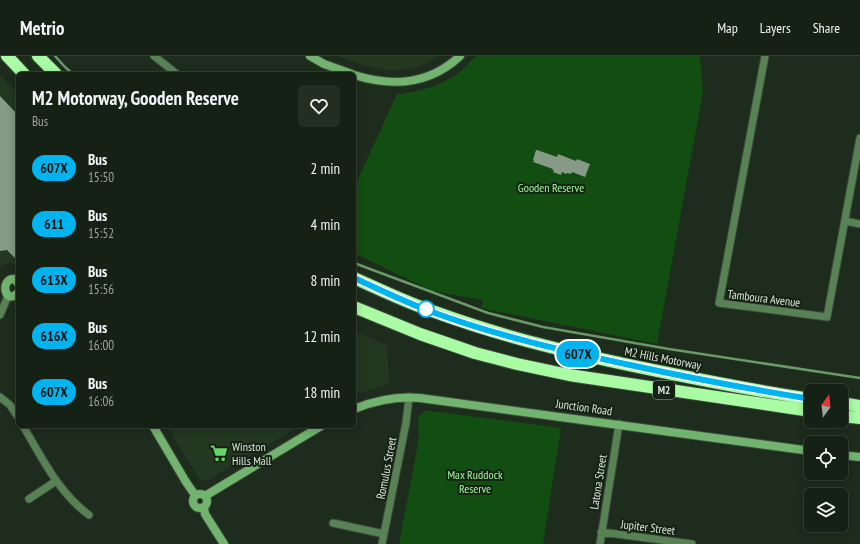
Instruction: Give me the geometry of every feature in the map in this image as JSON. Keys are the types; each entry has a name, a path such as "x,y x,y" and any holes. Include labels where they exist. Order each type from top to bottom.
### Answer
{"highway":[{"path":"7,56 22,72"},
{"path":"38,56 54,72"},
{"name":"M2 Hills Motorway","path":"356,279 412,304 522,340 575,354 646,369 754,390 804,398"},
{"name":"M2","path":"356,308 427,337 475,353 517,364 576,376 804,410"},
{"path":"848,404 860,406"},
{"path":"848,417 860,418"}],"street":[{"path":"154,56 174,72"},
{"path":"310,56 324,64 344,72"},
{"path":"356,76 389,82 415,80 438,72 460,56"},
{"name":"Tamboura Avenue","path":"765,56 719,303 827,317 860,138"},
{"path":"845,221 860,224"},
{"path":"8,296 3,291 2,282 11,279 16,281"},
{"path":"8,296 13,296 16,294"},
{"path":"0,315 8,296"},
{"path":"0,397 10,405 16,414"},
{"name":"Junction Road","path":"356,408 390,398 409,397 433,399 804,450"},
{"name":"Romulus Street","path":"382,544 406,423 409,397"},
{"name":"Latona Street","path":"600,544 618,424"},
{"path":"24,428 56,481 72,501 89,515"},
{"path":"153,428 195,495"},
{"path":"195,495 200,494 205,496 318,428"},
{"path":"848,456 860,457"},
{"path":"30,499 56,481"},
{"path":"195,495 193,504 198,508 204,507"},
{"path":"205,496 207,502 204,507 206,514 224,544"},
{"path":"333,524 384,534"},
{"name":"Jupiter Street","path":"601,532 692,544"}],"shaded area":[{"path":"337,56 439,56 418,67 410,69 387,70 362,65"},
{"path":"0,75 16,92 16,266 10,262 0,267"},
{"path":"356,332 387,345 389,384 356,394"},
{"name":"Winston Hills Mall","path":"168,428 297,428 207,481 199,479"}],"green space":[{"name":"Gooden Reserve","path":"476,56 700,56 703,92 657,344 481,308 483,300 432,291 356,254 356,184 397,94 414,92 440,84 462,70"},
{"name":"Max Ruddock Reserve","path":"425,411 561,428 543,544 399,544 419,438 418,420 420,415"}],"building":[{"path":"0,96 16,113 16,259 7,250 0,251"},
{"path":"536,150 557,157 558,154 576,161 577,159 590,164 585,177 572,172 571,174 566,174 562,172 561,175 553,172 553,169 533,162"}],"waterway":[{"path":"55,56 71,72"},
{"path":"356,264 488,313 543,327 669,349 860,378"}],"bus line":[{"name":"607X","path":"356,279 412,304 467,324 522,340 575,354 700,380 804,398"}],"place":[{"name":"Winston Hills Mall","path":"219,453"}]}
